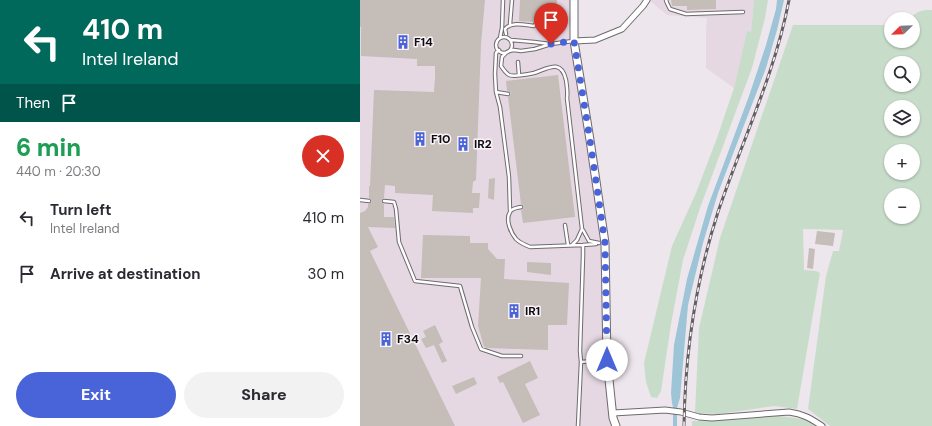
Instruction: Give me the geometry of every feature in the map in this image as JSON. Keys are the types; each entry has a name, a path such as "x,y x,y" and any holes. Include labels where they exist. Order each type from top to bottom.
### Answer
{"main road":[{"path":"574,0 574,41 605,243 607,360 613,413 616,426"}],"street":[{"path":"574,41 595,40 622,30 647,0"},
{"path":"613,413 670,410 699,417 712,418 789,412 807,416 822,426"}],"lane":[{"path":"502,28 510,39 512,45 512,47 502,57 501,66 509,75 534,73 551,67 563,71 568,91 567,98 582,229 589,242 600,243 530,247 524,245 516,238 510,229 508,216 510,211 509,177 500,107 496,92 495,74 496,53 498,50 497,45 502,28 503,0"},
{"path":"510,24 512,0"},
{"path":"666,0 670,8 686,14 743,12"},
{"path":"506,34 505,28 510,24 534,26 537,22"},
{"path":"500,39 504,37 551,44"},
{"path":"498,50 502,52 514,50 521,51 535,49 551,44 574,41"},
{"path":"518,62 519,75"},
{"path":"496,92 508,94"},
{"path":"360,200 369,200"},
{"path":"384,201 394,202 399,242 415,281 460,286 472,327 481,349 502,356 521,356"},
{"path":"510,211 521,207"},
{"path":"565,225 568,245"},
{"path":"572,245 582,229"},
{"path":"578,426 581,362 583,245"},
{"path":"581,362 607,360"}],"shaded area":[{"path":"360,0 571,0 607,243 607,364 616,426 360,426"},
{"path":"649,0 754,0 751,32 747,32 734,88 706,68 707,18 667,15"}],"green space":[{"path":"754,0 768,0 765,18 752,68 700,208 683,260 671,324 661,391 657,398 651,397 646,382 644,363 672,246 696,193 734,88 747,31 751,32"},
{"path":"932,10 932,426 830,426 808,409 826,276 833,251 839,251 843,230 803,229 804,270 816,271 820,273 797,409 774,406 718,414 695,413 699,328 720,238 793,25 884,25 884,48 920,48 920,12 918,12"},
{"path":"773,415 809,420 817,426 692,426 692,421"}],"water":[{"path":"777,0 784,0 766,68 718,193 703,243 688,305 680,398 677,408 677,426 673,426 671,393 674,345 687,279 708,206 749,96 766,45"}],"building":[{"path":"360,0 485,0 481,44 476,180 473,182 472,193 480,193 479,208 473,208 473,213 432,211 433,195 395,193 395,186 385,185 384,198 381,201 384,204 384,217 394,217 395,228 368,227 378,247 370,251 455,426 360,426 360,213 365,211 368,204 372,202 369,198 369,186 374,90 434,92 435,66 417,66 417,59 361,56"},
{"path":"520,0 557,0 556,24 540,23 537,19 534,22 519,21"},
{"path":"671,0 716,0 716,9 687,10 687,6 672,6"},
{"path":"558,75 575,217 523,223 521,210 524,207 521,204 508,97 511,93 507,91 506,81"},
{"path":"495,178 494,200 488,198 489,179"},
{"path":"817,231 835,233 833,246 815,244"},
{"path":"423,235 470,236 470,243 488,243 488,249 497,259 505,259 504,279 569,283 567,325 548,325 548,350 484,347 478,326 481,278 421,278"},
{"path":"809,248 815,249 813,269 807,268"},
{"path":"527,262 551,263 551,275 527,272"},
{"path":"435,325 443,342 439,344 447,361 442,363 434,345 426,348 421,339 426,337 423,331"},
{"path":"530,361 538,378 525,384 540,415 523,423 503,382 500,383 497,377"},
{"path":"474,377 477,384 456,394 452,386"}],"railway":[{"path":"684,426 689,345 698,291 710,238 727,186 767,81 783,27 789,0"}],"place":[{"name":"F14","path":"403,42"},
{"name":"F10","path":"420,139"},
{"name":"IR2","path":"463,144"},
{"name":"IR1","path":"514,311"},
{"name":"F34","path":"386,339"}],"route":[{"path":"551,44 574,41 605,243 607,360"}]}
